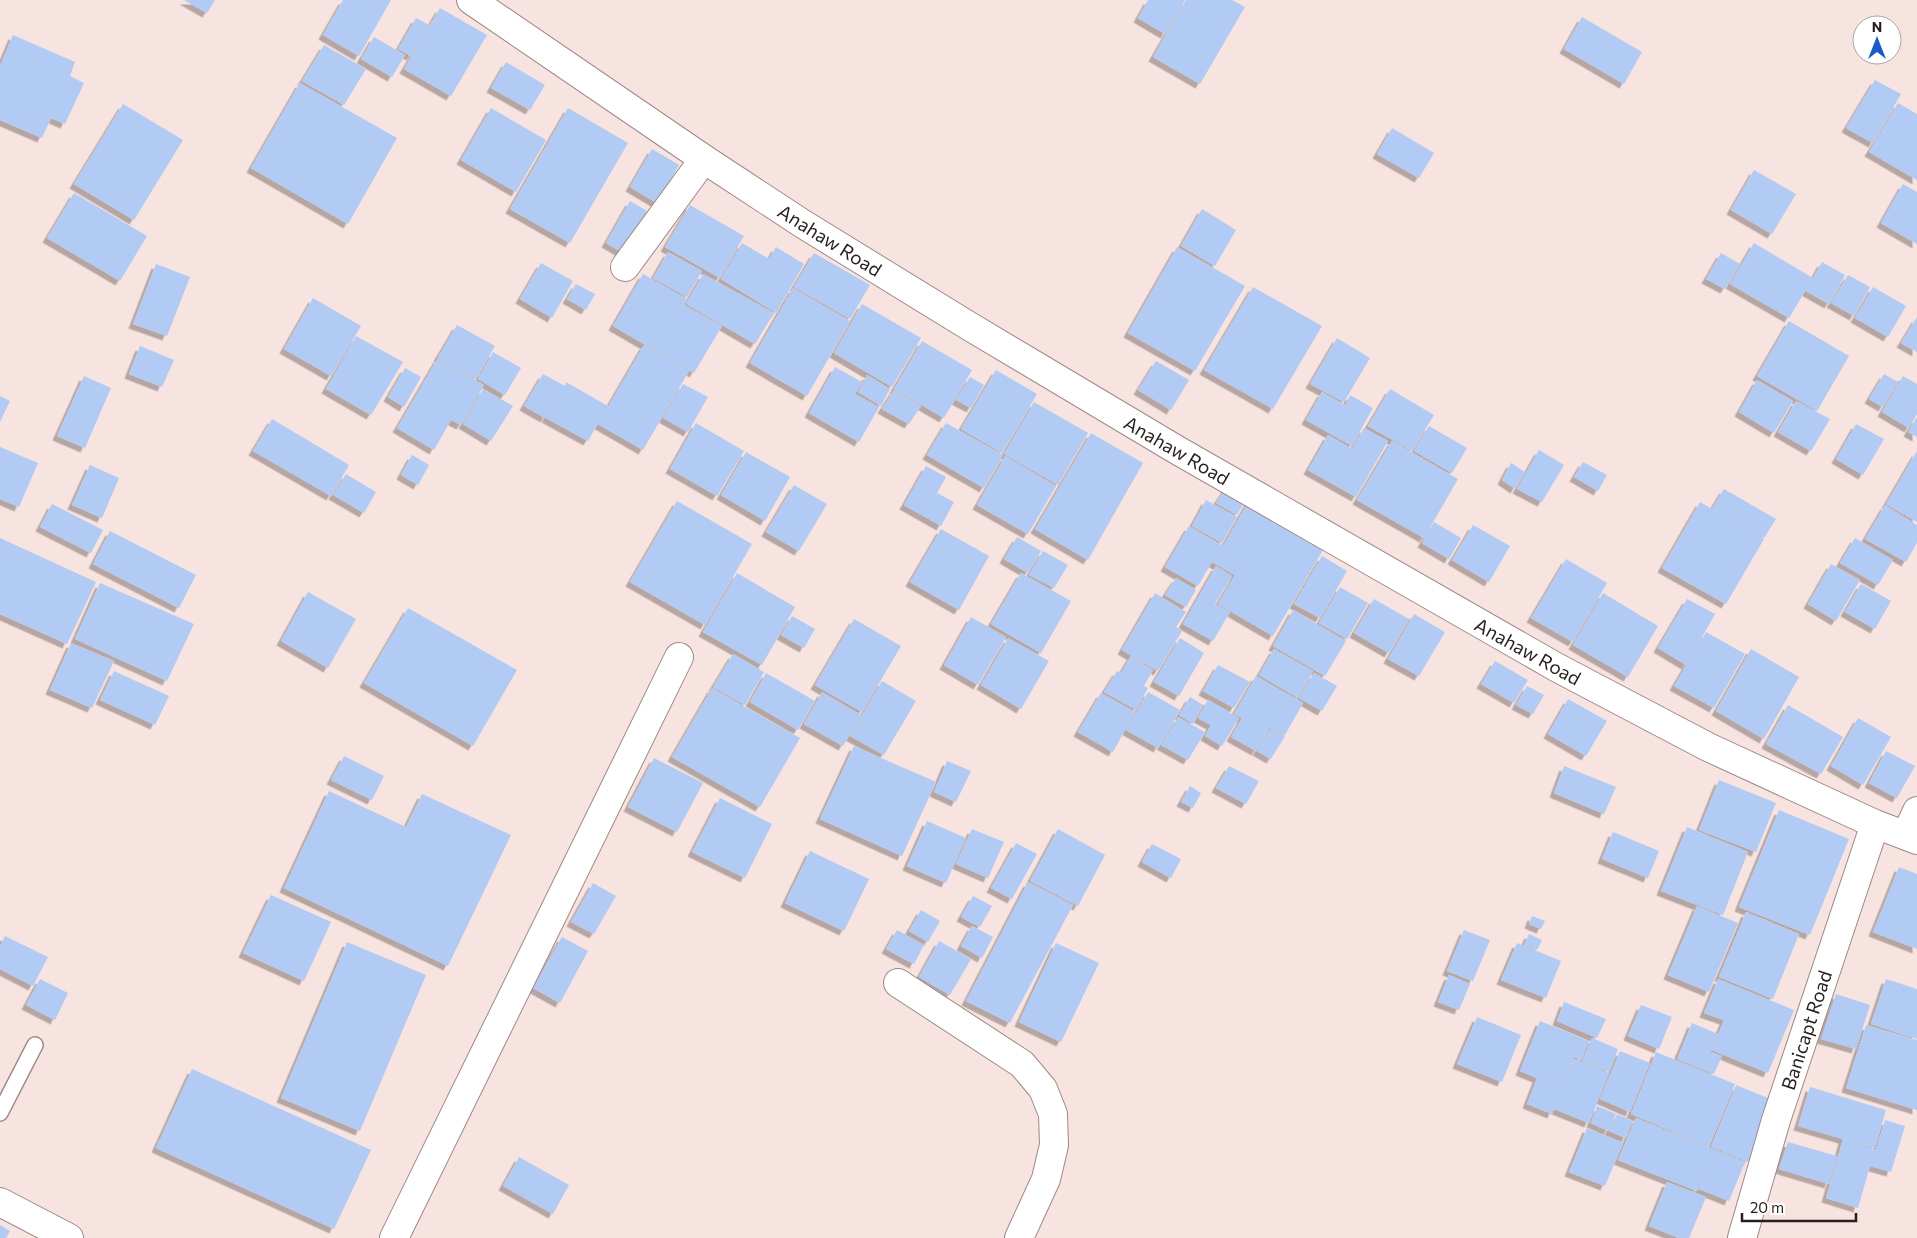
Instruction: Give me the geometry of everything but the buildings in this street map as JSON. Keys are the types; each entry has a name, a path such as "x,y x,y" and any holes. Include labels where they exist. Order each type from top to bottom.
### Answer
{"street":[{"name":"Anahaw Road","path":"470,0 803,224 1177,450 1556,667 1708,747 1875,824 1911,838"},
{"path":"625,267 704,159"},
{"path":"394,1238 679,657"},
{"path":"1911,838 1917,811"},
{"name":"Banicapt Road","path":"1742,1238 1776,1120 1875,824"},
{"path":"898,982 1022,1064 1042,1089 1052,1114 1054,1145 1046,1179 1019,1238"},
{"path":"0,1202 69,1238"}],"lane":[{"path":"0,1113 35,1045"}]}
